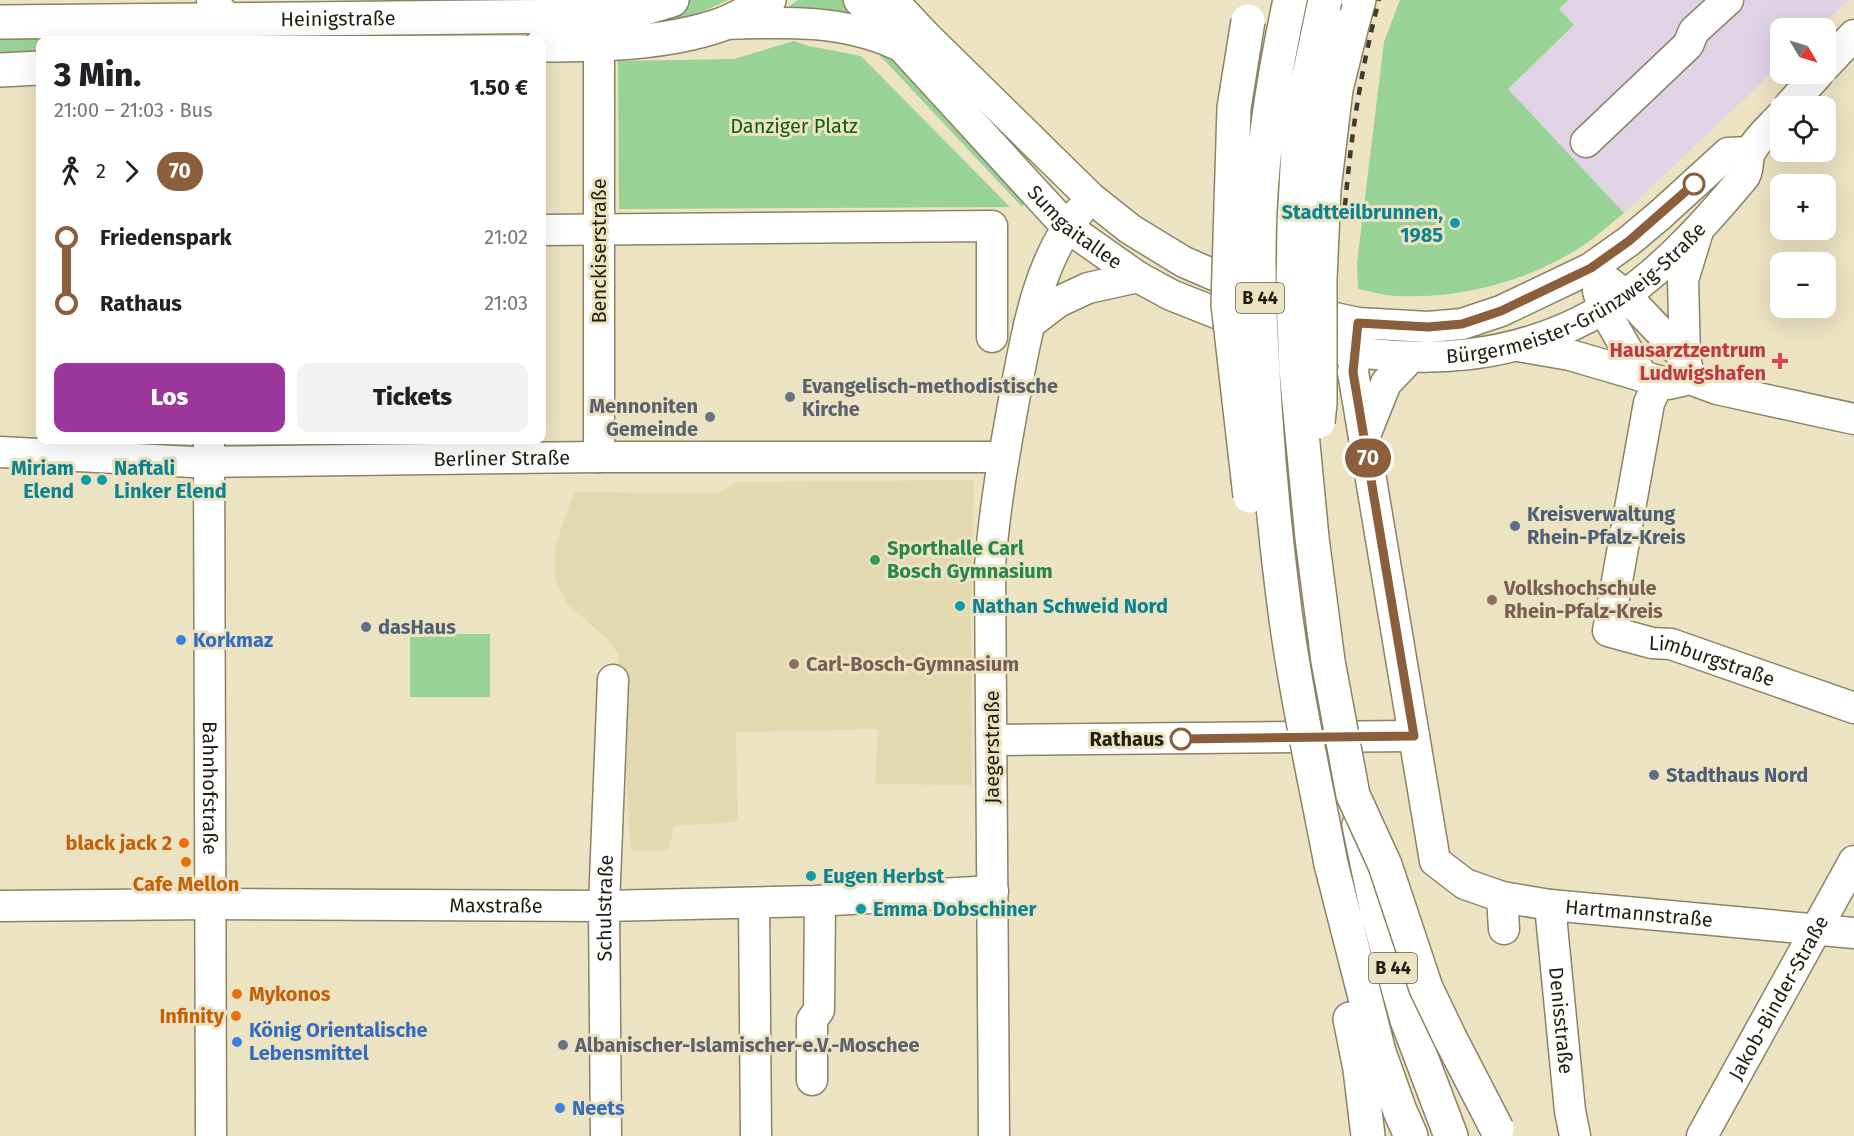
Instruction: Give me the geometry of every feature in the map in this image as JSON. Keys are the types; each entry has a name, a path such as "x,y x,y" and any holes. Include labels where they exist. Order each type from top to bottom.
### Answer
{"main road":[{"name":"Heinigstraße","path":"546,43 597,20 672,0"},
{"name":"Heinigstraße","path":"0,22 597,20 681,34 723,24 770,0"},
{"path":"1253,0 1234,108 1228,304 1259,573 1283,597"},
{"name":"B 44","path":"1290,0 1271,96 1260,212 1259,285 1270,480 1283,597 1299,700 1331,864 1380,1052 1411,1136"},
{"name":"B 44","path":"1325,0 1304,100 1294,225 1293,297 1296,370 1308,489 1328,661 1377,910 1407,1020 1451,1136"},
{"path":"1308,489 1320,403 1320,279 1324,189 1336,89 1359,0"},
{"path":"0,70 36,68"},
{"path":"1353,795 1385,865 1426,987 1501,1136"},
{"name":"B 44","path":"1331,864 1326,892 1360,1069 1368,1136"}],"street":[{"name":"Sumgaitallee","path":"859,0 915,42 1130,230 1184,262 1279,303 1358,323"},
{"name":"Sumgaitallee","path":"892,0 915,42 1067,227 1138,277 1171,295 1274,336 1355,353"},
{"path":"723,24 813,23 842,26 915,42 913,0"},
{"path":"1586,142 1688,45 1694,31 1728,0"},
{"name":"Benckiserstraße","path":"597,20 599,457"},
{"path":"1836,54 1854,35"},
{"path":"1798,96 1809,84"},
{"name":"Bürgermeister-Grünzweig-Straße","path":"1355,353 1410,358 1472,355 1518,346 1572,324 1614,302 1674,253 1699,228 1747,174 1750,152 1770,129"},
{"name":"Bürgermeister-Grünzweig-Straße","path":"1358,323 1428,327 1462,324 1501,311 1591,268 1660,215 1728,153 1750,152"},
{"path":"1300,188 1316,281 1326,316"},
{"name":"Jaegerstraße","path":"994,1136 990,567 1003,457 1029,324 1051,259 1067,227 1091,198"},
{"path":"546,230 992,226 992,337"},
{"path":"1688,368 1683,280 1699,228"},
{"path":"1591,268 1614,302 1650,378"},
{"path":"1029,324 1058,302 1088,288 1138,277"},
{"path":"1614,302 1688,368 1717,389 1854,419"},
{"path":"992,740 1414,736 1353,372 1358,323"},
{"path":"1274,336 1317,368 1330,381 1345,400 1364,438"},
{"path":"1518,346 1570,355 1669,384 1688,368"},
{"path":"1364,438 1386,383 1410,358"},
{"name":"Limburgstraße","path":"1650,378 1649,403 1608,631 1652,643 1671,644 1854,708"},
{"name":"Berliner Straße","path":"0,452 175,462 209,450 599,457 1003,457"},
{"name":"Bahnhofstraße","path":"209,450 211,1136"},
{"name":"Schulstraße","path":"606,1136 604,906 613,680"},
{"name":"Hartmannstraße","path":"1414,736 1436,861 1465,884 1502,897 1551,905 1854,933"},
{"name":"Jakob-Binder-Straße","path":"1702,1136 1854,861"},
{"name":"Maxstraße","path":"0,906 211,904 604,906 820,901 993,891"},
{"path":"1502,897 1504,929"},
{"path":"813,1080 812,1020 819,1010 820,901"},
{"path":"754,903 756,1136"},
{"name":"Denisstraße","path":"1551,905 1570,1111 1575,1136"}],"shaded area":[{"path":"1568,0 1849,0 1830,18 1770,18 1770,74 1624,213 1508,89 1574,26 1559,9"},
{"name":"Carl-Bosch-Gymnasium","path":"974,480 971,625 972,785 875,784 878,729 736,732 738,822 674,826 669,850 631,851 618,654 609,641 568,604 559,589 555,575 555,547 574,492 717,494 737,482"}],"green space":[{"path":"685,0 728,0 692,15 660,22 588,23"},
{"path":"798,0 843,0 861,17 780,13"},
{"path":"1400,0 1568,0 1559,9 1574,25 1508,89 1624,213 1587,243 1561,259 1493,285 1470,291 1422,296 1393,296 1358,289 1357,263 1384,42"},
{"path":"0,22 179,34 179,36 36,36 36,57 0,60"},
{"name":"Danziger Platz","path":"794,41 861,56 1010,207 619,209 618,61 734,59"},
{"path":"884,44 1027,198 1022,207 870,45"},
{"path":"410,634 490,634 490,697 410,697"}],"railway":[{"path":"1345,206 1357,102 1379,0"}],"bus line":[{"name":"70","path":"1181,739 1414,736 1353,372 1358,323 1428,327 1462,324 1501,311 1591,268 1629,241 1694,184"}],"place":[{"name":"Stadtteilbrunnen, 1985","path":"1455,223"},
{"name":"Hausarztzentrum Ludwigshafen","path":"1780,361"},
{"name":"Evangelisch-methodistische Kirche","path":"790,397"},
{"name":"Mennoniten Gemeinde","path":"710,417"},
{"name":"Miriam Elend","path":"86,480"},
{"name":"Naftali Linker Elend","path":"102,480"},
{"name":"Kreisverwaltung Rhein-Pfalz-Kreis","path":"1515,526"},
{"name":"Sporthalle Carl Bosch Gymnasium","path":"875,560"},
{"name":"Volkshochschule Rhein-Pfalz-Kreis","path":"1492,600"},
{"name":"Nathan Schweid Nord","path":"960,606"},
{"name":"dasHaus","path":"366,627"},
{"name":"Korkmaz","path":"181,640"},
{"name":"Carl-Bosch-Gymnasium","path":"794,664"},
{"name":"Rathaus","path":"1181,739"},
{"name":"Stadthaus Nord","path":"1654,775"},
{"name":"black jack 2","path":"184,843"},
{"name":"Cafe Mellon","path":"186,862"},
{"name":"Eugen Herbst","path":"811,876"},
{"name":"Emma Dobschiner","path":"861,909"},
{"name":"Mykonos","path":"237,994"},
{"name":"Infinity","path":"236,1016"},
{"name":"König Orientalische Lebensmittel","path":"237,1042"},
{"name":"Albanischer-Islamischer-e.V.-Moschee","path":"563,1045"},
{"name":"Neets","path":"560,1108"}]}
